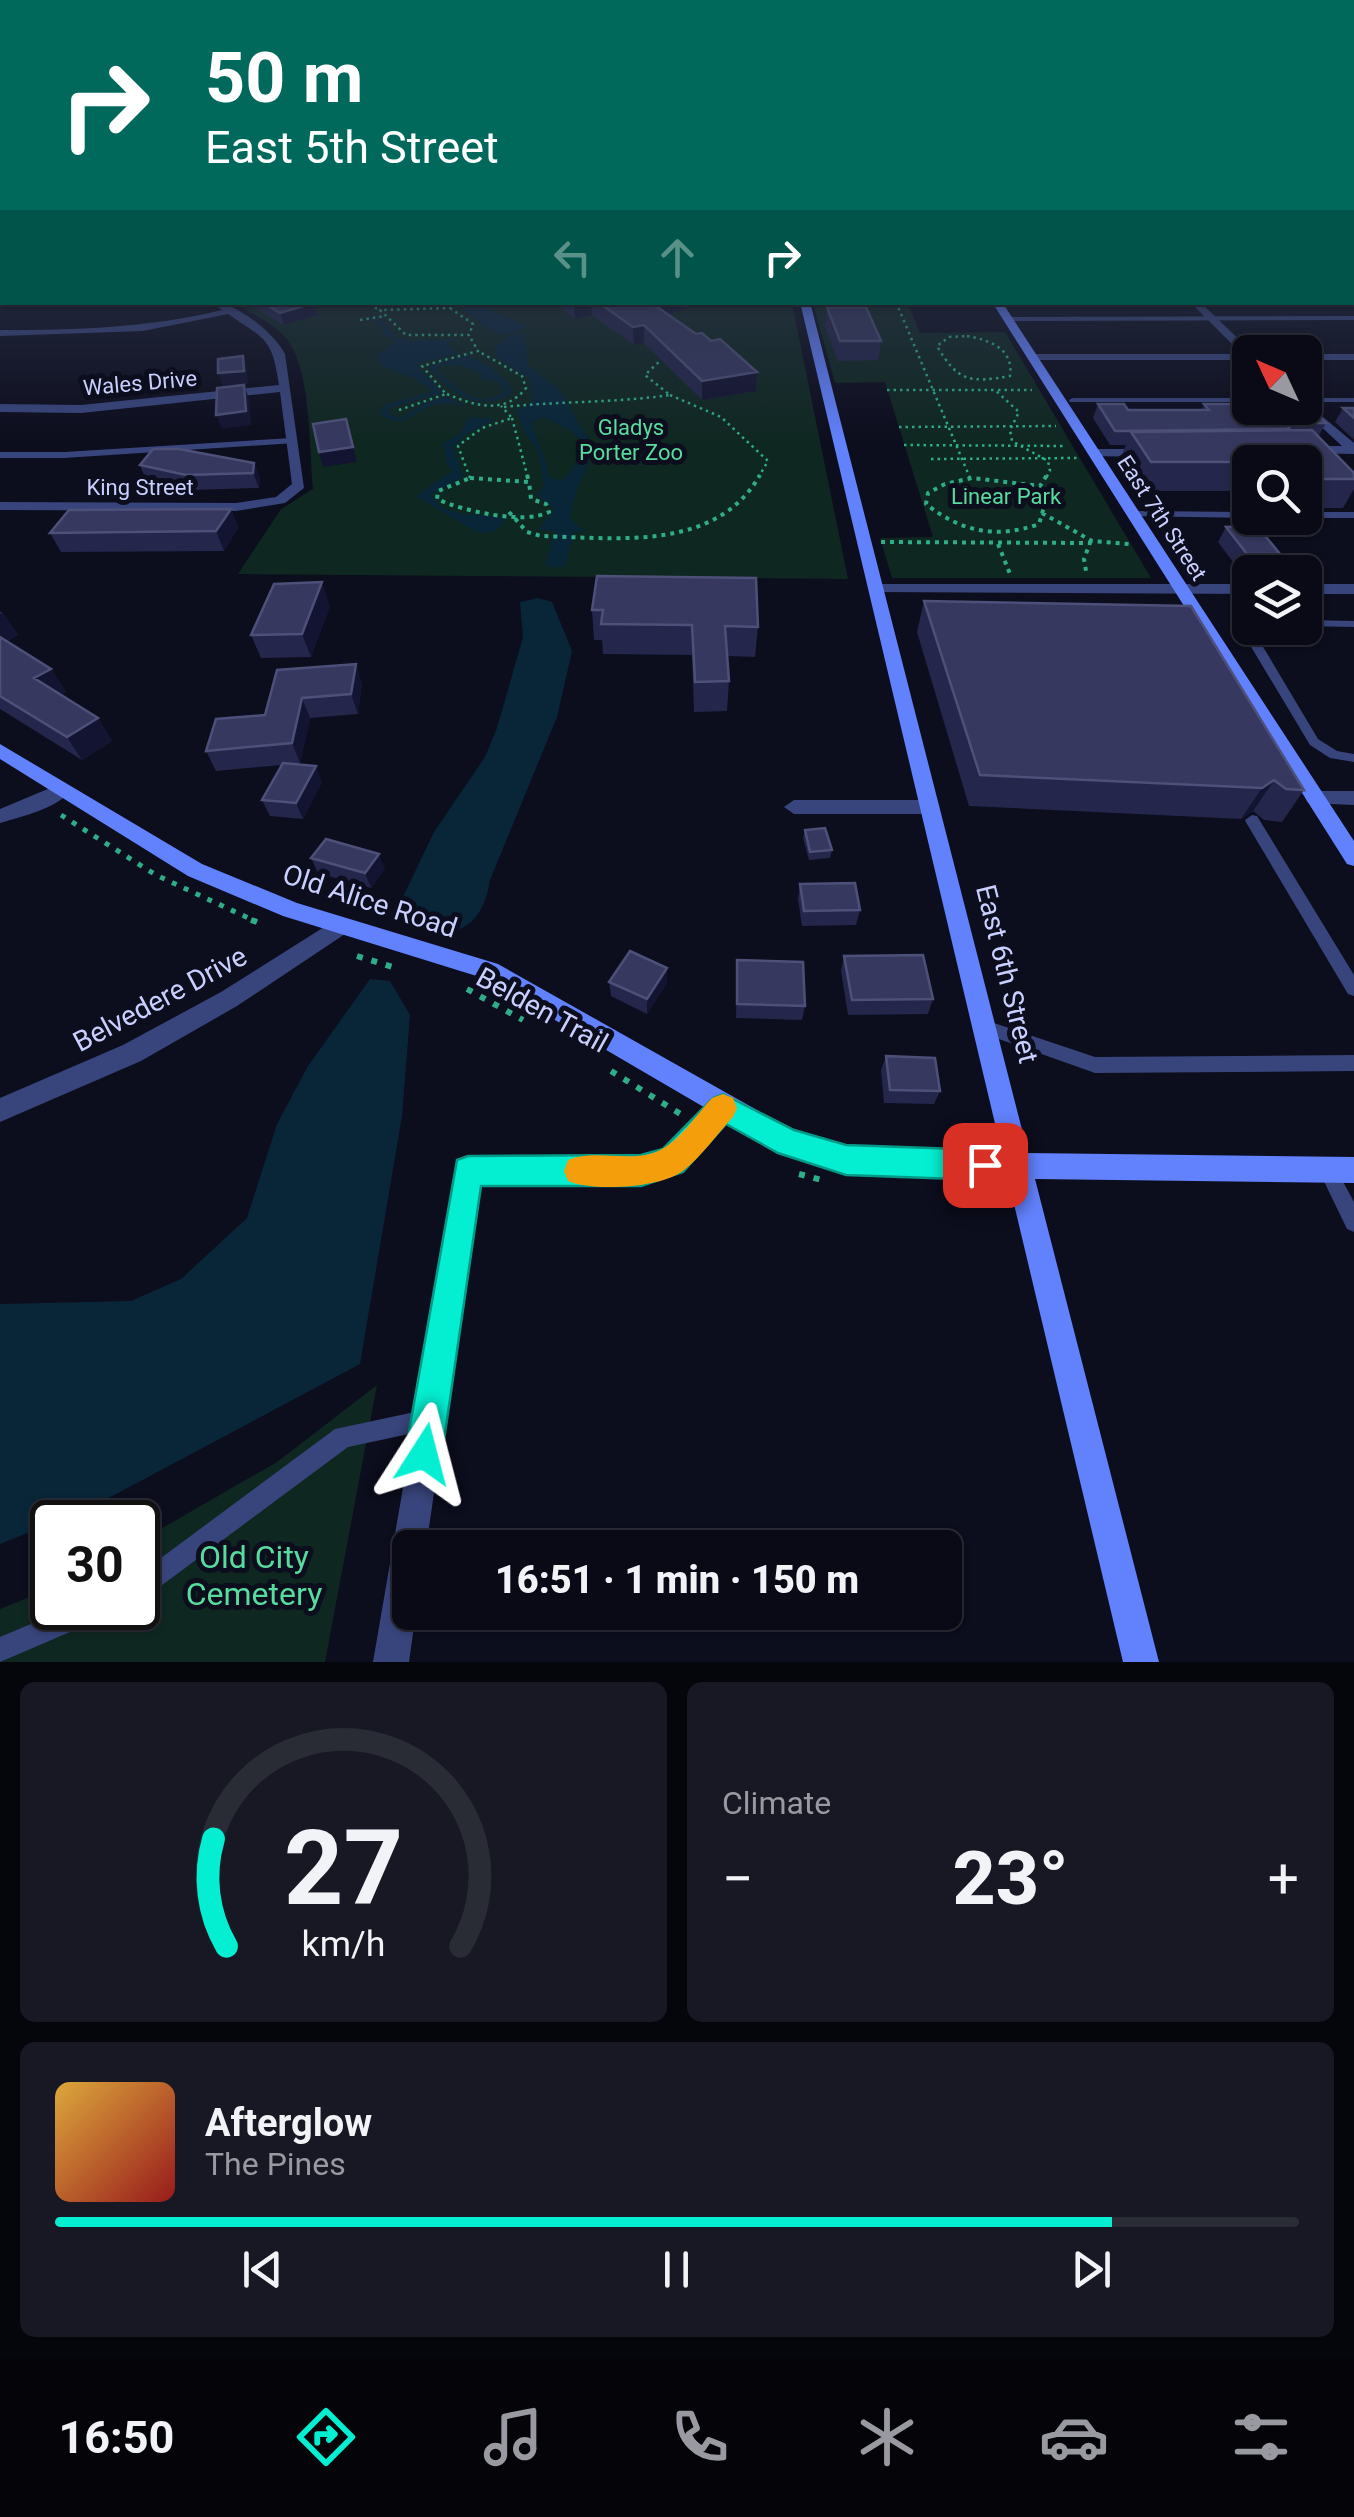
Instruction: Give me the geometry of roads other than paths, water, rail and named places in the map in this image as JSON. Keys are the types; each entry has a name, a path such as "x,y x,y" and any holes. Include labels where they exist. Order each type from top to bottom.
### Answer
{"main road":[{"name":"East 6th Street","path":"806,305 1141,1662"},
{"name":"East 7th Street","path":"1000,305 1087,456 1133,514 1354,858"},
{"name":"Old Alice Road","path":"0,750 195,870 340,926 490,971 714,1118 788,1142 846,1160 1341,1171"}],"street":[{"path":"221,305 272,339 280,354 292,441"},
{"path":"1197,305 1232,339"},
{"path":"0,333 126,332 177,326 230,311"},
{"path":"1032,357 1232,357"},
{"path":"1322,357 1354,358"},
{"name":"Wales Drive","path":"0,408 81,409 284,388"},
{"path":"1322,419 1354,450"},
{"name":"King Street","path":"0,506 236,507 280,500 300,485 292,441"},
{"path":"1322,450 1354,450"},
{"path":"1087,456 1165,452"},
{"path":"876,589 1232,588"},
{"path":"1322,589 1354,589"},
{"path":"0,816 62,790"},
{"path":"1315,798 1354,798"},
{"path":"794,807 930,807"},
{"name":"Belvedere Drive","path":"0,1110 132,1053 229,1000 340,926"},
{"path":"392,1662 468,1171 641,1170 672,1161 714,1118"}],"lane":[{"path":"1008,319 1354,318"},
{"path":"1073,400 1232,400"},
{"path":"1322,402 1354,400"},
{"path":"0,454 64,455 292,441"},
{"path":"1133,514 1232,514"},
{"path":"1322,515 1354,515"},
{"path":"1322,623 1354,624"},
{"path":"1255,645 1314,742 1334,755 1354,758"},
{"path":"1252,820 1354,989"},
{"path":"985,1028 1095,1065 1354,1064"},
{"path":"1341,1171 1354,1222"},
{"path":"160,1573 343,1437 429,1420"},
{"path":"0,1650 46,1630"}],"water":[{"path":"450,305 479,305 526,326 503,335"},
{"path":"380,318 395,337 409,341 452,339 448,343 457,354 422,362 418,367 443,393 389,408 389,414 401,418 427,402 446,397 464,405 438,404 398,421 382,415 380,410 387,404 432,392 377,360 376,356 396,341 382,334 384,329 376,321 366,321"},
{"path":"524,333 528,365 562,392 595,446 571,509 570,519 586,532 538,530 554,509 536,495 544,486 538,450 526,435 516,411 534,401 529,379 497,358 494,348 508,336","holes":["543,417 573,432 581,443 575,466 563,480 549,478 532,423"]},
{"path":"465,355 493,370 513,393 488,402 466,398 429,367","holes":["440,365 463,366 482,375 478,379 497,381 505,391 495,397 476,398 436,370"]},
{"path":"470,417 496,419 465,435 453,447 463,477 431,495 455,512 506,519 490,532 477,532 416,496 453,470 447,465 443,444 459,434"},
{"path":"538,598 552,602 572,651 557,717 480,911 462,928 437,931 407,918 402,899 434,832 485,757 523,637 520,602"},
{"path":"370,979 390,981 410,1015 402,1116 360,1364 105,1500 30,1500 30,1532 0,1544 0,1304 131,1301 181,1279 247,1218 277,1124 308,1066"}],"waterway":[{"path":"556,563 564,531"}],"park label":[{"name":"Gladys Porter Zoo","path":"631,440"},
{"name":"Linear Park","path":"1006,496"},
{"name":"Old City Cemetery","path":"254,1576"}]}
